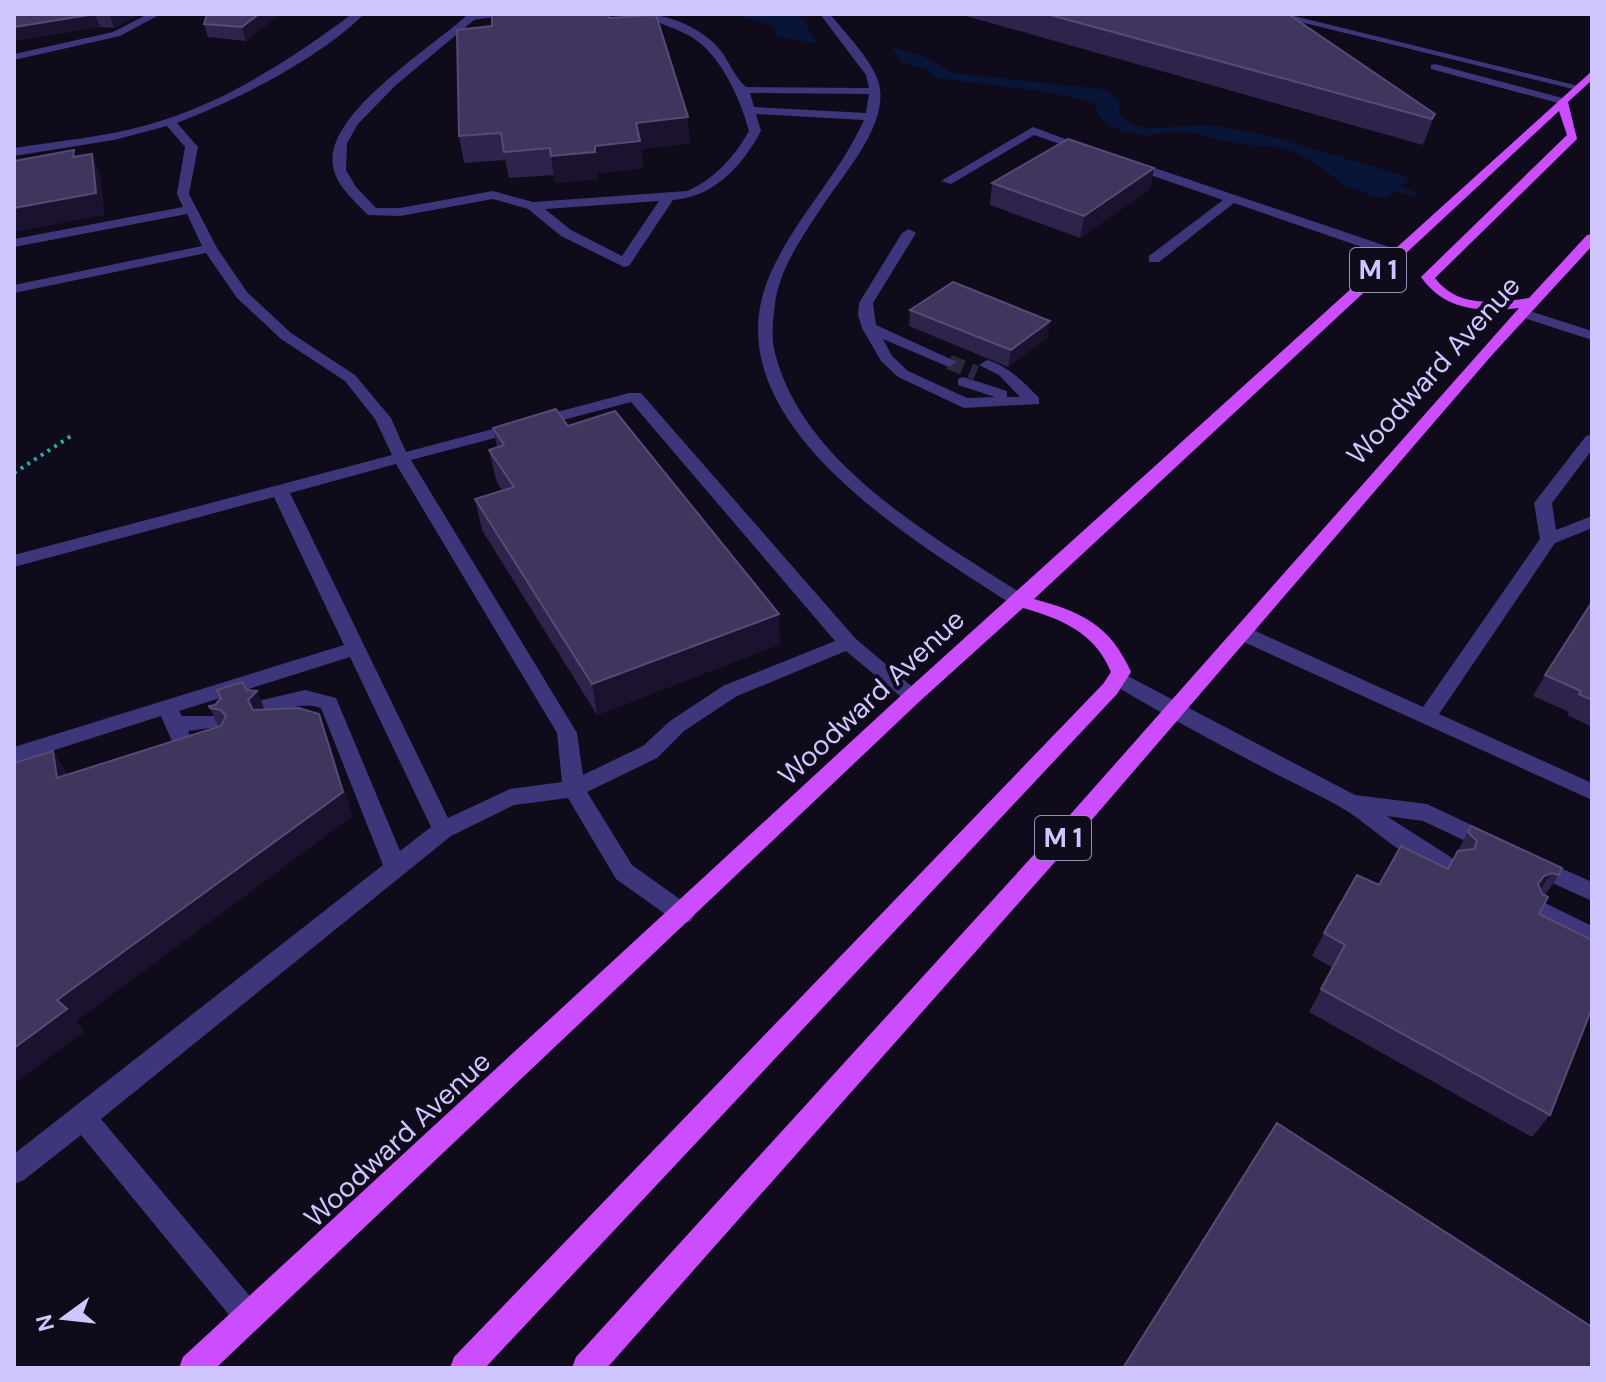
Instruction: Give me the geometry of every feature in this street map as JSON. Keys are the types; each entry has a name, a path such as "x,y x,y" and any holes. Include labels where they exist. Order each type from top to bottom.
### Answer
{"main road":[{"name":"Woodward Avenue","path":"194,1368 913,696 1592,74"},
{"path":"1528,308 1476,306 1434,289 1428,277 1573,136 1562,101"},
{"name":"Woodward Avenue","path":"587,1368 1592,238"},
{"path":"465,1368 1100,701 1118,678 1121,672 1115,653 1084,623 1054,610 1020,601"}],"street":[{"path":"14,57 116,34 156,14"},
{"path":"14,152 169,122 270,73 359,14"},
{"path":"509,14 473,15 363,111 339,144 338,164 346,185 373,212 400,212 493,195 533,206 689,195 710,185 749,143 755,131 743,90"},
{"path":"648,14 707,42 718,55 729,80 743,90 876,91"},
{"path":"825,14 868,70 876,91 871,117 773,284 764,323 768,360 776,383 800,424 845,474 914,529 1020,601"},
{"path":"1273,14 1577,87"},
{"path":"1394,44 1426,65 1562,101"},
{"path":"750,110 871,117"},
{"path":"169,122 193,146 183,194 230,281 255,310 286,336 350,378 383,418 401,458 567,733 574,789 624,872 683,914"},
{"path":"947,181 1033,131 1104,155"},
{"path":"1118,160 1396,254"},
{"path":"533,206 566,233 624,263 669,196"},
{"path":"1154,259 1232,199"},
{"path":"14,243 189,210"},
{"path":"909,233 866,303 865,315 869,328 886,358 903,374 964,403 1033,401"},
{"path":"14,289 210,248"},
{"path":"1528,308 1592,336"},
{"path":"869,328 943,345 949,362 869,328"},
{"path":"1004,372 1033,401 981,390 975,373 1004,372"},
{"path":"14,561 635,396 848,643 913,696"},
{"path":"1549,539 1543,503 1592,439"},
{"path":"280,491 443,830"},
{"path":"1426,718 1549,539 1592,522"},
{"path":"1242,633 1592,792"},
{"path":"14,1171 443,830 510,797 574,789 650,752 677,726 730,691 848,643"},
{"path":"14,755 171,716 357,648"},
{"path":"1118,678 1173,711 1351,803 1417,849 1449,865"},
{"path":"265,706 296,697 317,696 329,703 396,869"},
{"path":"171,716 219,721"},
{"path":"171,716 181,741 194,747 224,742"},
{"path":"305,718 337,723"},
{"path":"1351,803 1427,813 1592,892"},
{"path":"1537,909 1592,937"},
{"path":"83,1117 249,1317"}],"path":[{"path":"14,473 71,436"}],"water":[{"path":"734,14 794,14 803,19 817,43 784,38 774,34 777,30 773,26"},
{"path":"892,47 924,57 954,73 1102,89 1120,101 1119,114 1132,125 1150,128 1215,125 1273,137 1411,178 1383,199 1346,186 1311,161 1287,149 1235,143 1193,133 1168,132 1145,136 1123,131 1108,126 1099,116 1094,102 931,77 930,70 902,63"}],"building":[{"path":"14,14 95,14 14,27"},
{"path":"207,14 259,14 242,27 204,24"},
{"path":"492,14 608,14 609,18 656,15 688,117 636,123 640,141 595,146 595,152 551,156 550,148 504,152 501,133 459,136 457,30 492,26"},
{"path":"1047,14 1288,14 1435,114 1432,119"},
{"path":"1068,139 1154,168 1084,216 992,183"},
{"path":"74,150 73,157 92,154 96,193 14,208 14,161"},
{"path":"953,282 1050,321 1011,350 910,310"},
{"path":"556,409 568,426 615,411 779,614 592,684 475,499 514,487 489,450 504,445 493,428"},
{"path":"1592,602 1592,700 1579,694 1581,691 1545,675"},
{"path":"242,682 247,690 257,691 248,700 253,710 299,708 319,714 343,792 57,1000 67,1009 14,1048 14,763 53,751 57,778 221,726 226,716 221,710 209,706 215,705 221,698 217,690"},
{"path":"1471,826 1562,868 1559,875 1552,873 1544,876 1538,884 1542,894 1548,897 1539,914 1592,940 1592,1008 1550,1115 1321,989 1345,945 1324,933 1357,875 1379,885 1401,846 1448,869 1458,851 1474,849 1477,841 1468,832"},
{"path":"1277,1123 1592,1327 1592,1368 1123,1368"}],"waterway":[{"path":"1397,188 1414,194"}],"tunnel":[{"path":"949,362 976,373"}]}
